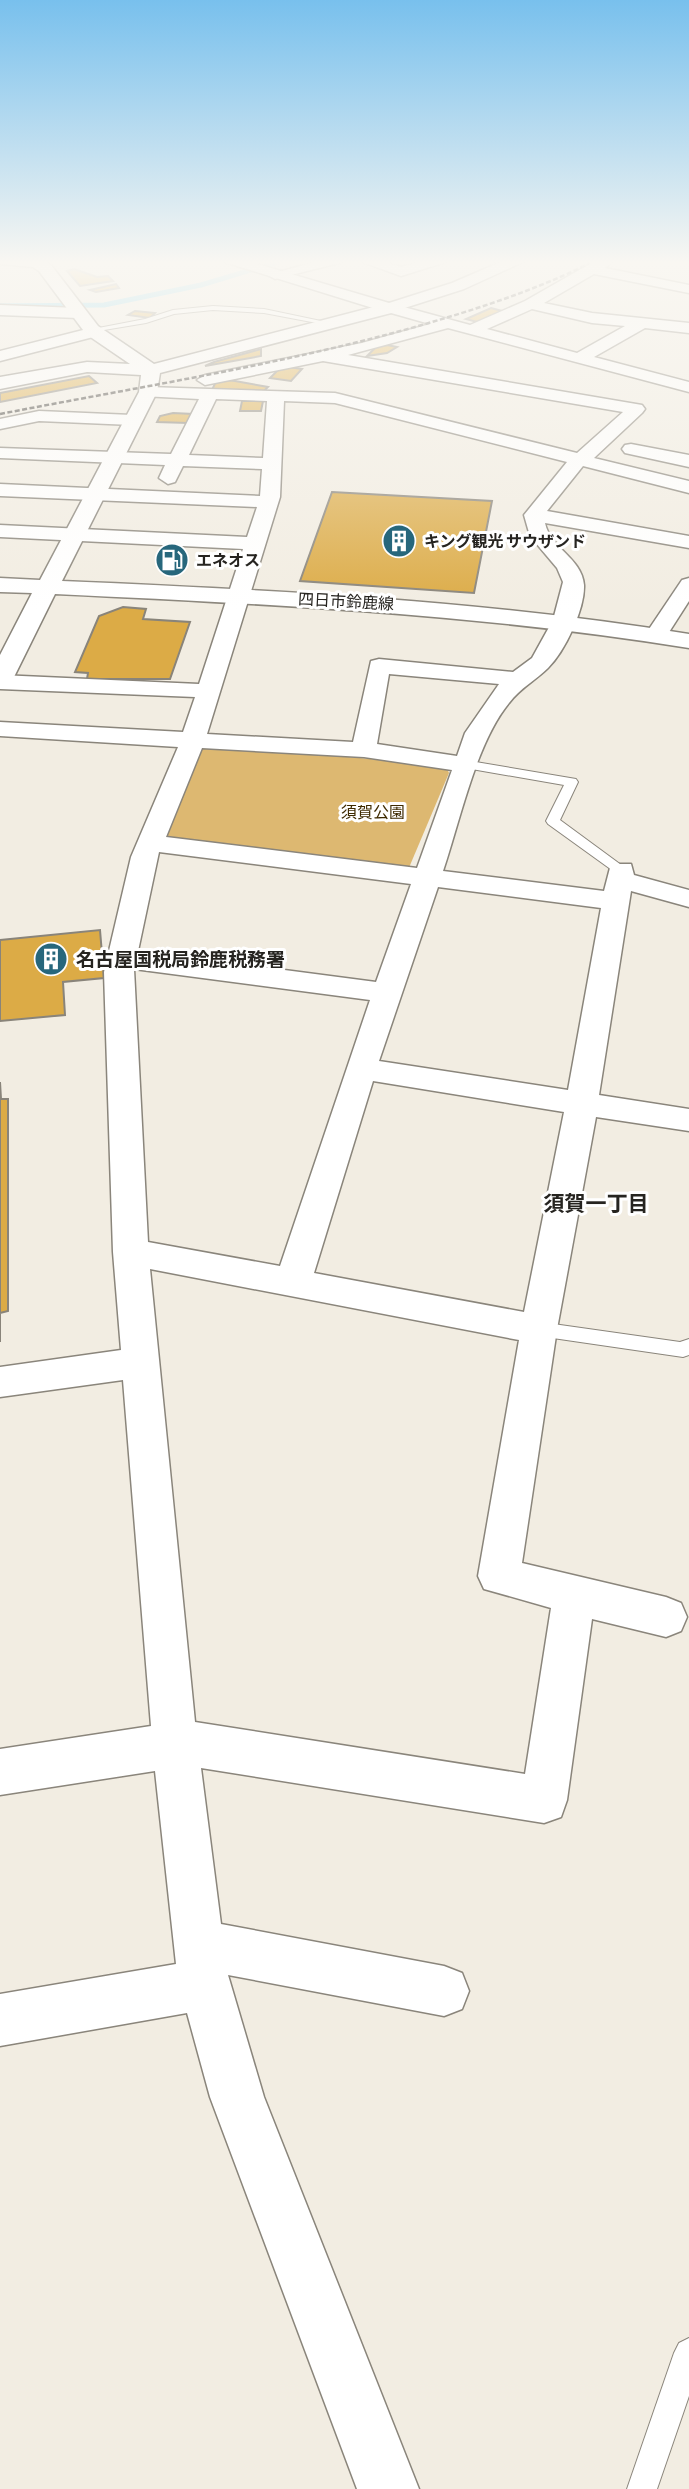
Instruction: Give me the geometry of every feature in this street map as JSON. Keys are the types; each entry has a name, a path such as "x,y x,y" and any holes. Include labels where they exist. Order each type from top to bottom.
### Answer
{"street":[{"path":"0,383 32,377"},
{"path":"127,377 210,394 335,398 689,487"},
{"path":"145,377 150,383"},
{"path":"169,377 150,383 0,681 208,691"},
{"path":"150,383 197,377"},
{"path":"264,377 286,389 268,502 192,739 144,857 118,972 131,1252 175,1743 201,1965 237,2097 388,2489"},
{"path":"293,1282 361,1069 464,764 490,710 518,679 544,659 562,621 574,585 566,567 535,534 534,515 581,459 636,409 449,377"},
{"path":"650,377 689,387"},
{"path":"142,538 176,460 210,394"},
{"path":"0,424 39,416 132,420"},
{"path":"601,443 689,461"},
{"path":"0,453 274,464"},
{"path":"0,490 268,502"},
{"path":"534,515 689,542"},
{"path":"0,531 255,543"},
{"path":"656,635 689,584"},
{"name":"四日市鈴鹿線","path":"0,585 369,602 562,621 689,641"},
{"path":"364,750 379,666 518,679"},
{"path":"0,729 364,750 464,764"},
{"path":"151,843 426,877 618,883 689,899"},
{"path":"618,883 582,1103 538,1329 499,1576 677,1618"},
{"path":"122,958 387,993"},
{"path":"361,1069 689,1120"},
{"path":"131,1252 538,1329"},
{"path":"0,1382 141,1362"},
{"path":"0,1772 175,1743 544,1800 574,1595"},
{"path":"0,2020 201,1965 444,1991"}],"lane":[{"path":"464,764 572,782 552,821 618,883"},
{"path":"538,1329 683,1350 689,1346"},
{"path":"642,2489 689,2353"}],"green space":[{"name":"須賀公園","path":"208,744 446,766 449,773 408,870 169,838 162,833 197,749"}],"building":[{"path":"83,377 90,377 97,383 0,402 0,393"},
{"path":"271,377 295,377 291,381"},
{"path":"217,379 268,387 263,392 212,390"},
{"path":"242,401 263,401 261,411 240,411"},
{"path":"173,413 193,414 188,423 157,422 160,416"},
{"name":"キング観光 サウザンド","path":"332,492 492,501 474,593 300,581"},
{"path":"123,607 146,609 143,619 190,622 170,679 87,679 88,673 75,672 99,616"},
{"name":"名古屋国税局鈴鹿税務署","path":"100,930 104,978 63,982 65,1015 0,1021 0,940"},
{"path":"0,1082 1,1099 8,1099 8,1311 0,1313"}],"railway":[{"path":"0,414 197,377"}],"place":[{"name":"キング観光 サウザンド","path":"399,541"},
{"name":"エネオス","path":"172,560"},
{"name":"名古屋国税局鈴鹿税務署","path":"51,959"}],"district":[{"name":"須賀一丁目","path":"596,1204"}]}
